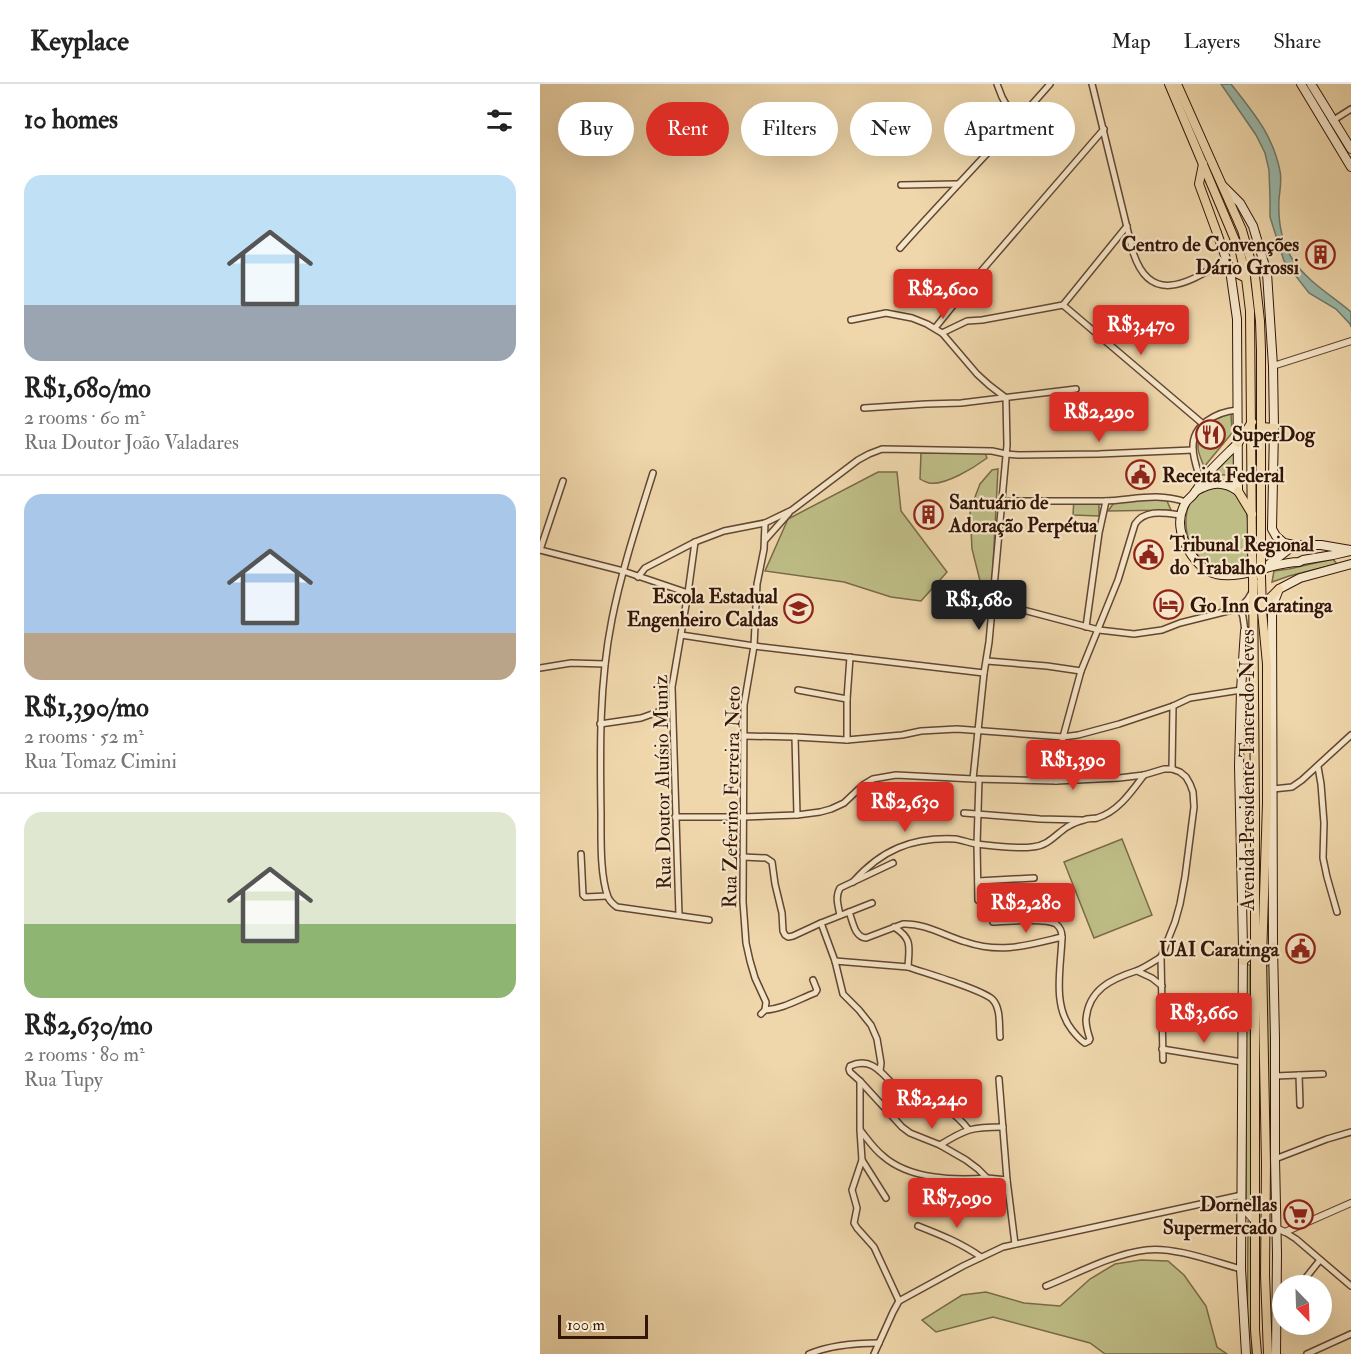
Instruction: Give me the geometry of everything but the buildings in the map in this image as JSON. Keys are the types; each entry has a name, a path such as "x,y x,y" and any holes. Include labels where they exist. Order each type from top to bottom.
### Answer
{"highway":[{"name":"Avenida Presidente Tancredo Neves","path":"1169,84 1240,252 1246,278 1250,311 1253,517 1257,548"},
{"name":"Avenida Presidente Tancredo Neves","path":"1177,84 1237,217 1258,292 1261,427 1257,579 1267,664 1267,803 1262,958 1265,1275 1268,1354"},
{"path":"1203,164 1199,184 1217,233"},
{"path":"1217,233 1221,225 1237,217"},
{"path":"1252,264 1267,273"},
{"path":"1230,270 1246,278"},
{"path":"1238,443 1252,422"},
{"path":"1261,427 1274,428"},
{"path":"1238,491 1253,517"},
{"name":"Avenida Presidente Tancredo Neves","path":"1257,579 1252,591 1255,788 1255,1330 1257,1354"},
{"path":"1262,611 1270,597 1279,589"},
{"path":"1245,631 1252,623"},
{"path":"1262,958 1273,947"},
{"path":"1243,961 1254,951"}],"main road":[{"path":"1301,84 1351,149"},
{"path":"1311,84 1351,167"},
{"path":"1223,186 1240,203 1253,226 1267,273 1273,366 1272,529 1280,540 1294,547 1321,545 1351,551"},
{"path":"1217,233 1230,270 1237,319 1238,491"},
{"path":"1238,443 1201,482 1186,502 1181,515 1180,532 1190,553 1199,564 1215,574 1236,574 1351,551"},
{"path":"1196,491 1218,483 1227,484 1238,491"},
{"path":"1266,567 1294,547 1301,546 1305,551 1303,560"},
{"path":"1294,547 1288,556 1294,562"},
{"path":"1333,555 1339,567"},
{"path":"1279,589 1300,578 1351,564"},
{"name":"Avenida Presidente Tancredo Neves","path":"1276,1354 1271,615 1279,589"},
{"name":"Avenida Presidente Tancredo Neves","path":"1245,631 1239,766 1243,961 1242,1269 1246,1354"}],"street":[{"path":"997,84 1004,102"},
{"path":"1034,102 1050,84"},
{"path":"1092,84 1127,226 1137,263 1143,274 1150,280 1169,286 1187,282 1227,260"},
{"path":"1330,123 1351,109"},
{"path":"935,328 1104,129"},
{"path":"900,248 984,156"},
{"path":"901,185 957,184"},
{"path":"942,333 967,321 1063,305 1127,226"},
{"path":"1063,305 1203,424"},
{"path":"851,320 886,313 912,318 935,328 977,374 1006,398"},
{"path":"1273,366 1350,341 1351,349"},
{"path":"864,408 961,403 1076,389"},
{"path":"978,900 976,779 984,673 993,602 1007,445 1006,398"},
{"path":"1201,482 1193,450 1195,437 1203,424 1219,413 1237,410"},
{"path":"764,541 792,510 858,460 882,448 992,451 1006,454 1099,454 1193,450"},
{"path":"653,473 623,572 605,664 600,724 602,852 607,896 617,907 709,920"},
{"path":"563,481 540,550 623,572 688,593"},
{"path":"1002,501 1106,501 1171,497 1186,502"},
{"path":"1086,627 1099,533 1106,501"},
{"path":"639,577 645,568 695,542 724,531 765,523 792,510"},
{"path":"1056,781 1063,737 1081,671 1118,580 1135,524 1139,518 1150,513 1181,515"},
{"name":"Rua Zeferino Ferreira Neto","path":"765,523 754,646 744,705 743,902 746,943 755,978 766,1002 763,1012 815,993 817,988 813,980"},
{"name":"Rua Doutor Aluísio Muniz","path":"679,915 673,678 695,542"},
{"path":"993,602 1099,630 1134,634 1162,630 1180,623 1240,608 1252,591"},
{"path":"1240,608 1244,617 1245,631"},
{"path":"681,635 754,646 984,673"},
{"path":"847,740 850,657"},
{"path":"987,661 1081,671"},
{"path":"540,668 571,663 605,664"},
{"path":"798,690 847,699"},
{"path":"744,736 847,740 940,730 1063,737 1119,724 1190,698 1241,690"},
{"path":"1172,769 1173,706"},
{"path":"600,724 641,718 672,708"},
{"path":"1273,789 1292,787 1310,775 1351,735"},
{"path":"795,737 796,815"},
{"path":"1318,767 1324,823 1323,858 1337,912"},
{"path":"675,817 743,817 820,812 844,803 863,785 883,777 909,775 1056,781 1119,778 1144,775 1164,769 1180,772 1190,784 1194,807 1182,895 1175,922 1161,957 1163,1060"},
{"path":"964,813 1040,819 1098,818 1117,807 1144,775"},
{"path":"853,882 871,862 896,848 910,844 928,840 956,839 1011,848 1040,846 1047,844 1067,827 1082,820"},
{"path":"581,854 583,895 590,898 607,896"},
{"path":"743,857 766,858 772,862 782,913 783,931 788,937 872,903"},
{"path":"840,915 837,894 840,888 893,863"},
{"path":"978,881 1034,878"},
{"path":"849,912 858,935 862,938 903,924 927,928 987,948 1025,946 1062,937"},
{"path":"993,922 1028,920 1051,922 1059,928 1062,937 1060,1005 1066,1022 1083,1042 1090,1039 1086,1021 1097,992 1113,979 1137,971 1161,957"},
{"path":"821,923 835,961 843,994 860,1010 871,1025 877,1039 880,1071"},
{"path":"894,927 906,936 909,945 909,967"},
{"path":"835,961 909,967 992,999 997,1011 1000,1037"},
{"path":"1137,971 1162,986"},
{"path":"1162,1049 1242,1062"},
{"path":"968,1130 943,1107 905,1095 872,1065 865,1062 850,1066 850,1072 902,1127 921,1139 940,1145 966,1160 987,1178"},
{"path":"1275,1076 1323,1074"},
{"path":"1299,1075 1300,1106"},
{"path":"999,1079 1015,1244"},
{"path":"860,1081 862,1160 852,1190 857,1208 854,1223 874,1247 899,1301"},
{"path":"940,1145 968,1130 1003,1127"},
{"path":"860,1130 884,1158 911,1171 949,1180 987,1178 1007,1180"},
{"path":"1275,1159 1351,1132"},
{"path":"862,1160 886,1198"},
{"path":"874,1354 899,1301 1003,1247 1242,1195"},
{"path":"1285,1232 1351,1203"},
{"path":"1242,1207 1256,1223"},
{"path":"1265,1223 1285,1232 1351,1286"},
{"path":"918,1226 946,1237 981,1257"},
{"path":"1046,1286 1117,1257 1147,1250 1168,1250 1242,1269"},
{"path":"1308,1275 1320,1260"},
{"path":"1307,1354 1351,1334"},
{"path":"809,1354 847,1344 879,1342"}],"shaded area":[{"path":"1221,84 1231,84 1247,104 1261,124 1277,158 1281,174 1280,222 1289,253 1306,275 1351,312 1351,327 1336,309 1309,293 1284,261 1270,217 1269,170 1265,153 1256,135"},
{"path":"1231,413 1232,433 1204,467 1198,449 1200,435 1213,420"},
{"path":"1234,447 1235,478 1209,474"},
{"path":"921,453 985,453 987,458 951,479 929,483 920,479"},
{"path":"998,469 992,585 980,581 972,549 970,510 980,484 992,470"},
{"path":"878,472 897,472 901,511 947,572 921,601 891,597 844,582 765,571 788,519"},
{"path":"1225,481 1246,508 1254,548 1247,566 1237,568 1226,568 1206,562 1193,549 1187,531 1187,511 1195,495 1201,490"},
{"path":"1074,498 1095,498 1099,505 1099,516 1073,515"},
{"path":"1163,498 1171,510 1108,511 1116,500"},
{"path":"1333,559 1337,564 1272,582 1274,571"},
{"path":"1122,839 1152,915 1094,938 1064,862"},
{"path":"1246,964 1250,965 1251,1209 1246,1211"},
{"path":"1271,965 1272,1200 1268,1201 1266,966"},
{"path":"1248,1221 1253,1221 1252,1354 1249,1354 1247,1349"},
{"path":"1141,1260 1168,1261 1184,1275 1206,1306 1217,1347 1227,1354 1105,1354 1090,1343 993,1317 936,1332 922,1320 962,1295 986,1292 1024,1303 1060,1306 1090,1279 1115,1264"}],"place":[{"name":"Centro de Convenções Dário Grossi","path":"1320,255"},
{"name":"SuperDog","path":"1211,434"},
{"name":"Receita Federal","path":"1141,475"},
{"name":"Santuário de Adoração Perpétua","path":"928,514"},
{"name":"Tribunal Regional do Trabalho","path":"1149,555"},
{"name":"Go Inn Caratinga","path":"1169,605"},
{"name":"Escola Estadual Engenheiro Caldas","path":"799,608"},
{"name":"UAI Caratinga","path":"1300,949"},
{"name":"Dornellas Supermercado","path":"1298,1215"}]}
